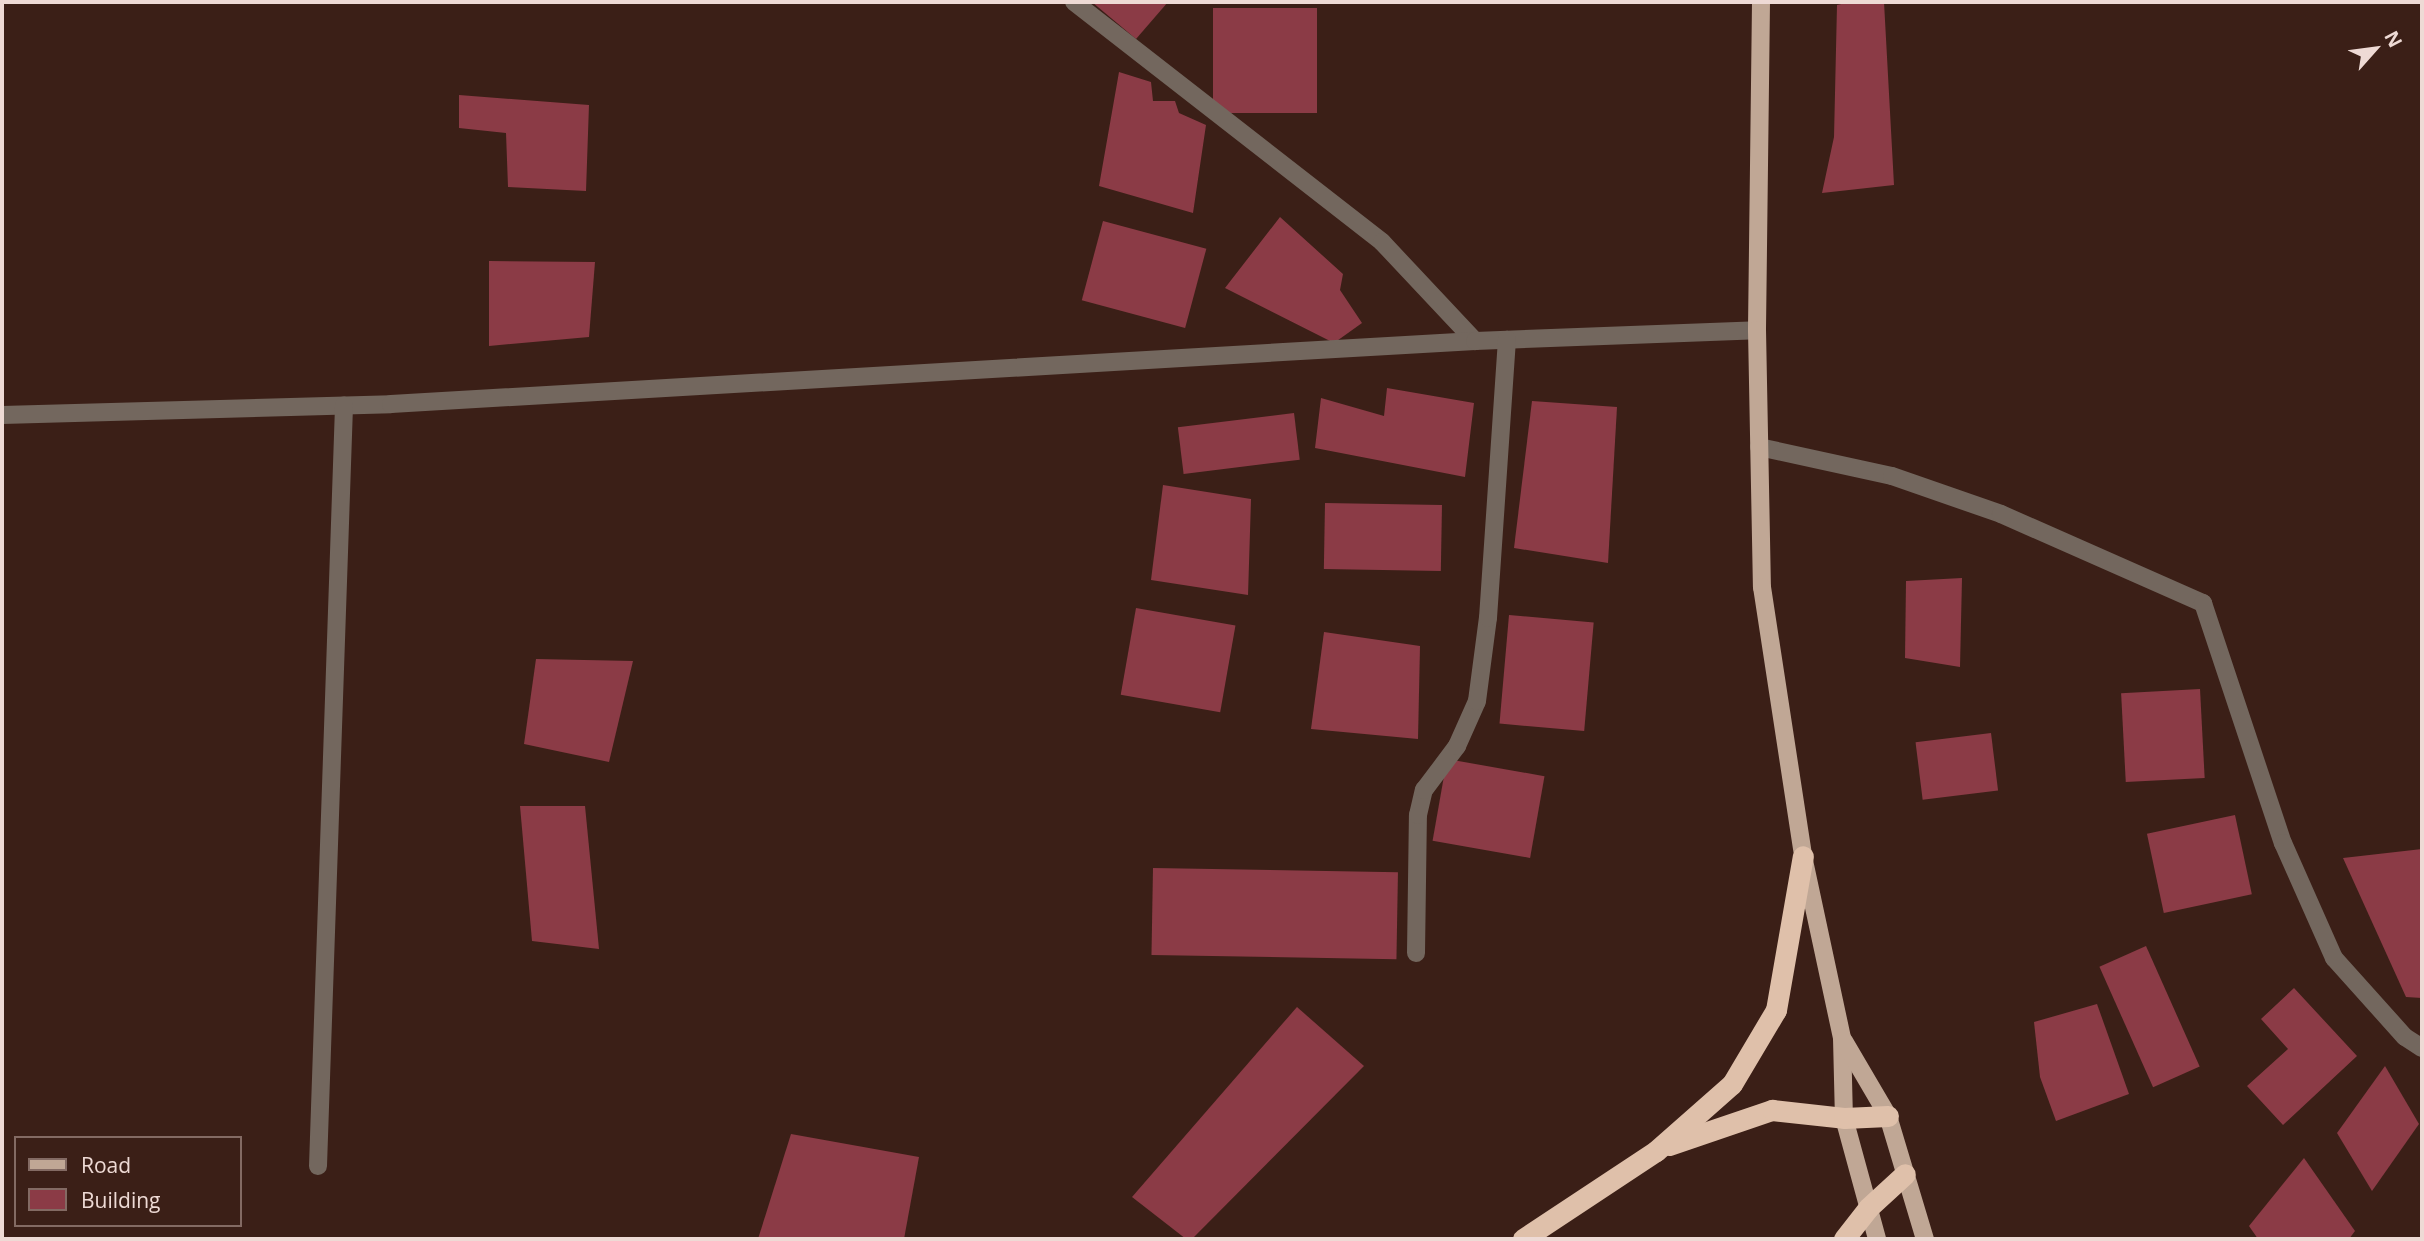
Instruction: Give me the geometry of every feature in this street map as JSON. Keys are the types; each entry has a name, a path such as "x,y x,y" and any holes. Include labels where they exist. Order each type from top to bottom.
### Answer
{"highway":[{"path":"1523,1239 1656,1151 1732,1084 1776,1010 1803,856"},
{"path":"1656,1151 1772,1110 1844,1118 1888,1116"},
{"path":"1844,1239 1868,1208 1905,1174"}],"main road":[{"path":"1761,2 1757,330 1762,587 1803,856 1842,1038 1844,1118 1877,1239"},
{"path":"1842,1038 1888,1116 1925,1239"}],"street":[{"path":"1074,2 1382,243 1475,341"},
{"path":"2,415 344,405 1475,341 1757,330"},
{"path":"1416,953 1418,815 1424,790 1457,746 1476,701 1488,618 1507,340"},
{"path":"318,1166 344,405"},
{"path":"1759,447 1892,476 2001,514 2203,603 2283,843 2334,958 2405,1037 2422,1048"}],"building":[{"path":"1092,2 1168,2 1136,39"},
{"path":"1850,2 1884,2 1894,185 1822,193 1834,137 1837,5"},
{"path":"1213,8 1317,8 1317,113 1213,113"},
{"path":"1119,72 1151,82 1153,101 1175,101 1179,113 1206,125 1193,213 1099,186"},
{"path":"459,95 589,105 586,191 508,187 506,133 459,128"},
{"path":"1280,217 1343,274 1340,290 1362,323 1334,343 1225,288"},
{"path":"1103,221 1206,249 1185,328 1082,300"},
{"path":"489,261 595,262 589,337 489,346"},
{"path":"1387,388 1474,403 1465,477 1315,448 1321,398 1384,416"},
{"path":"1532,401 1617,407 1608,563 1514,548"},
{"path":"1294,413 1300,460 1184,474 1178,427"},
{"path":"1163,485 1251,499 1248,595 1151,580"},
{"path":"1325,503 1442,505 1441,571 1324,569"},
{"path":"1962,578 1960,667 1905,658 1906,581"},
{"path":"1136,608 1235,626 1220,712 1121,695"},
{"path":"1509,615 1594,622 1584,731 1500,724"},
{"path":"1324,632 1420,646 1418,739 1311,729"},
{"path":"536,659 633,661 609,762 524,744"},
{"path":"2200,689 2205,778 2126,782 2121,693"},
{"path":"1991,733 1998,791 1923,800 1916,742"},
{"path":"1447,759 1544,776 1530,858 1433,841"},
{"path":"520,806 585,806 599,949 532,941"},
{"path":"2235,815 2252,894 2164,913 2147,834"},
{"path":"2422,849 2422,998 2406,997 2343,858"},
{"path":"1153,868 1398,872 1396,959 1151,955"},
{"path":"2146,946 2200,1067 2153,1087 2099,967"},
{"path":"2294,988 2357,1056 2283,1125 2247,1086 2288,1049 2261,1019"},
{"path":"2097,1004 2129,1094 2056,1121 2040,1077 2034,1022"},
{"path":"1297,1007 1364,1066 1192,1239 1186,1239 1132,1197"},
{"path":"2385,1066 2419,1124 2372,1191 2337,1133"},
{"path":"791,1134 919,1157 904,1239 758,1239"},
{"path":"2304,1158 2355,1231 2349,1239 2258,1239 2249,1226"}]}
